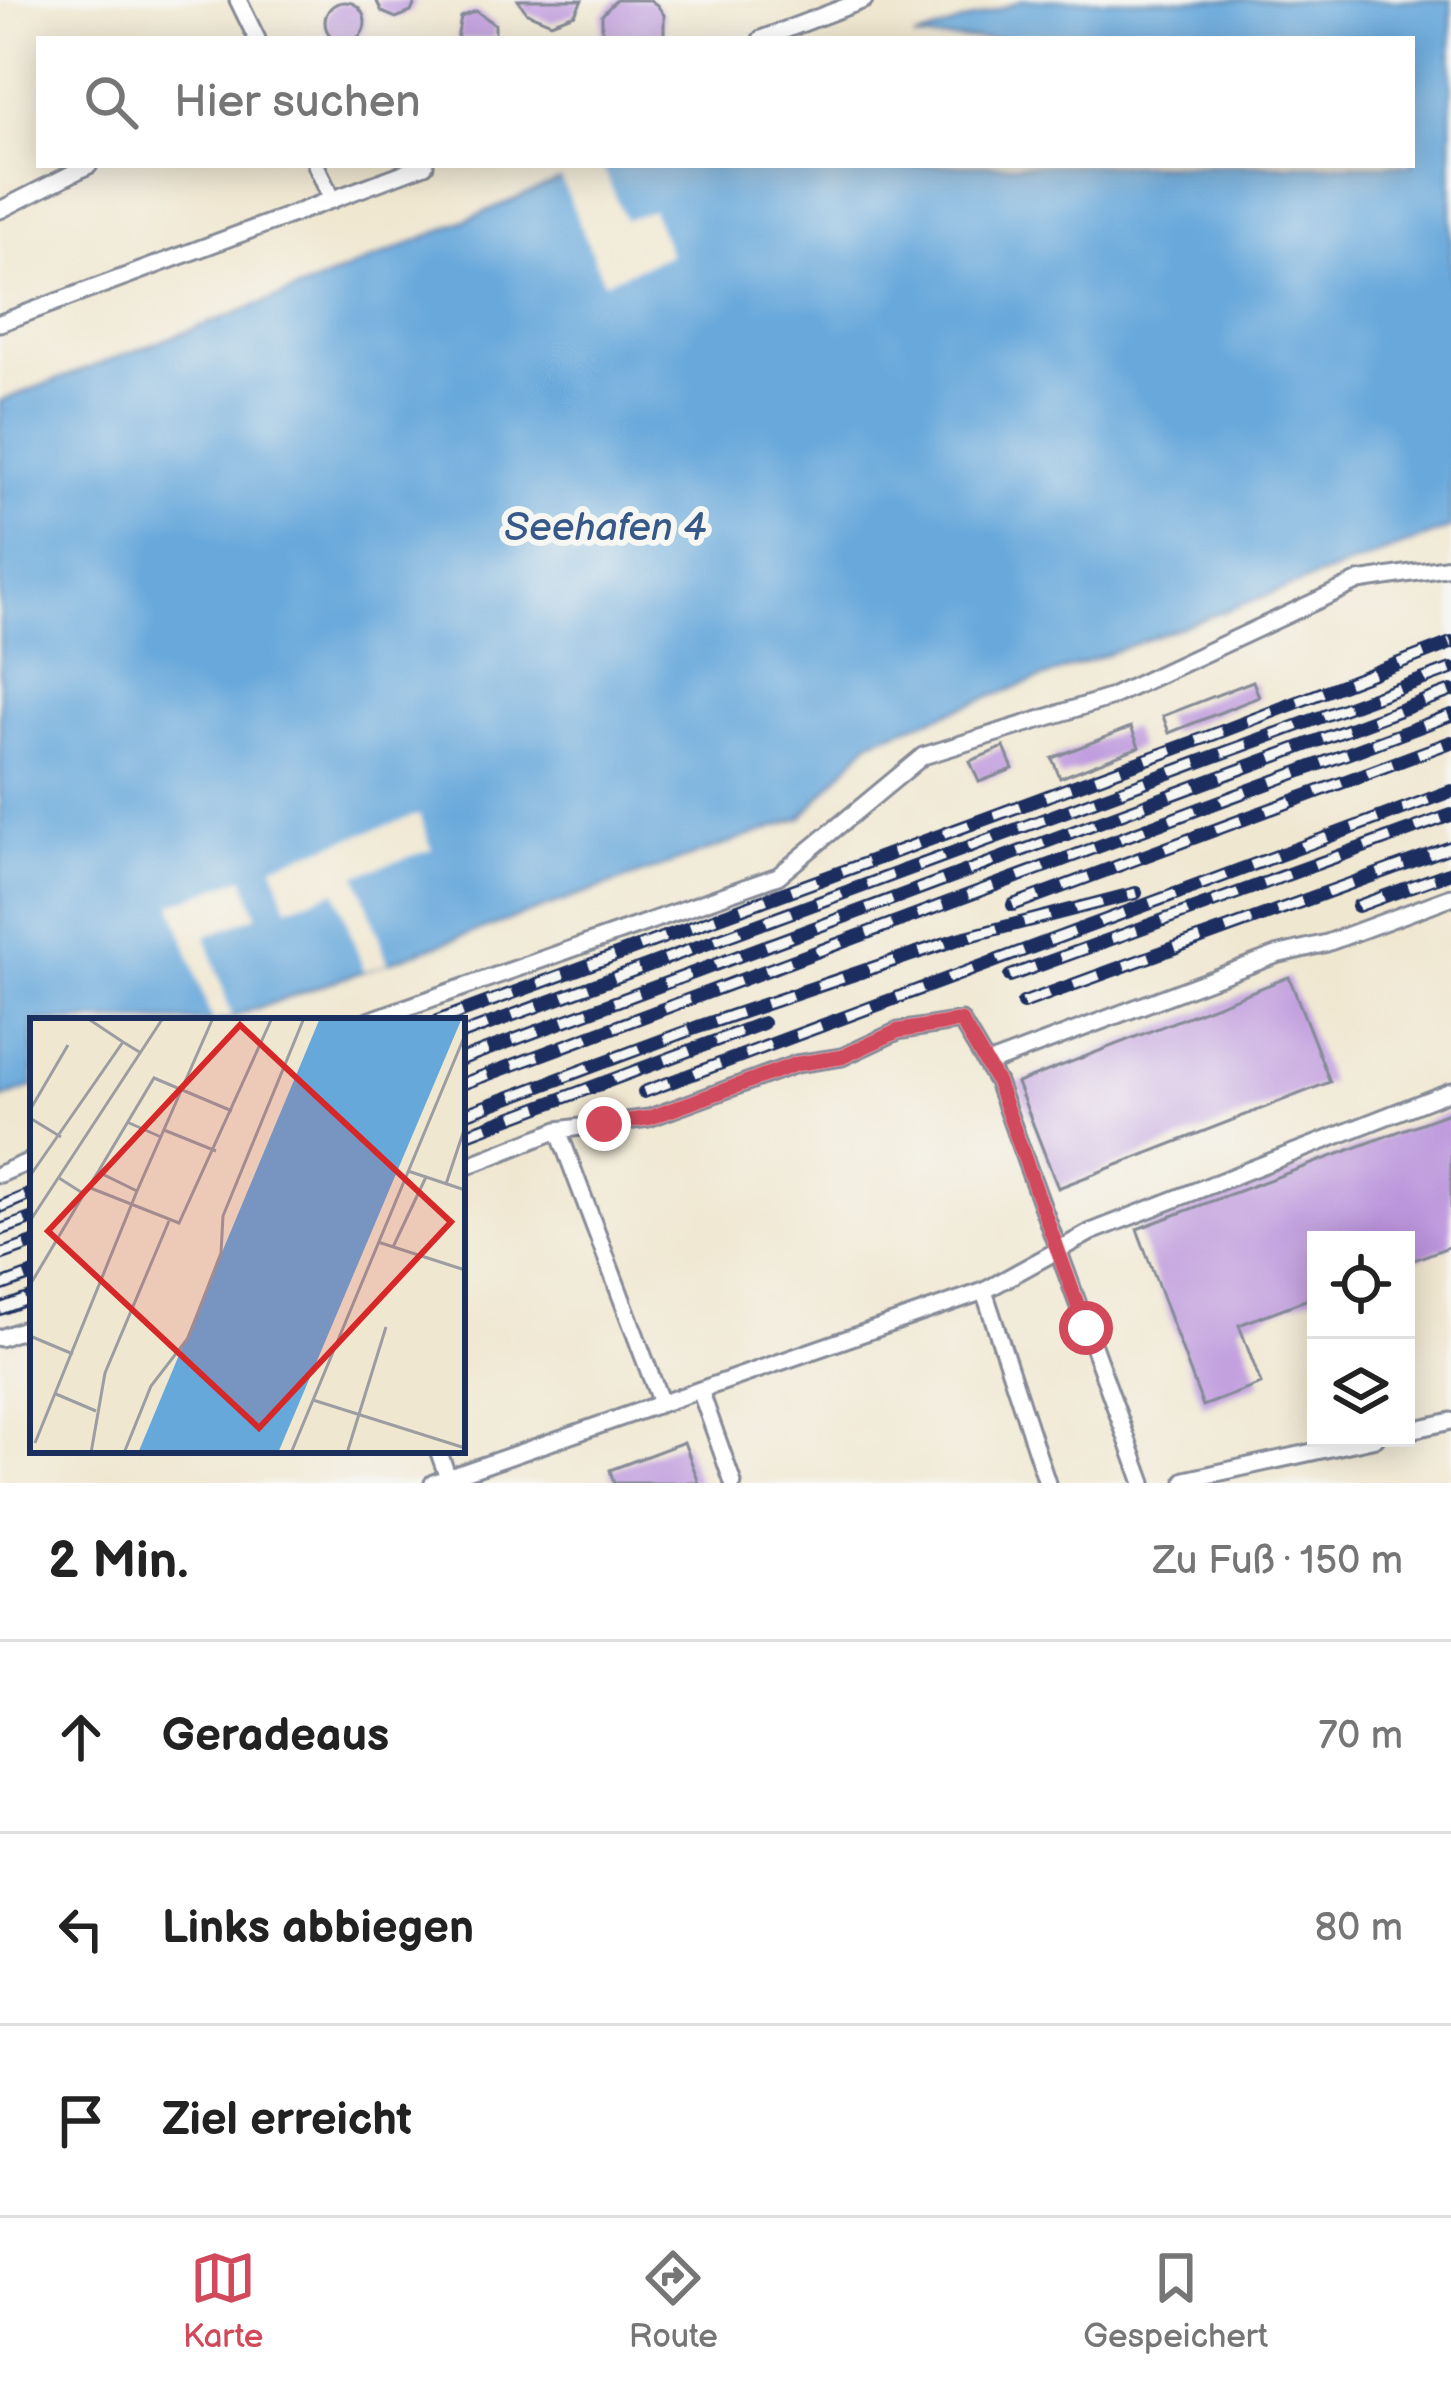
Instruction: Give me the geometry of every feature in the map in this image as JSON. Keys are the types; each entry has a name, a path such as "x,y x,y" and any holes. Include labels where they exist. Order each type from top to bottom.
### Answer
{"lane":[{"path":"238,0 255,36"},
{"path":"768,36 864,0"},
{"path":"0,210 83,168"},
{"path":"317,168 332,200"},
{"path":"0,322 417,168"},
{"path":"376,1018 778,876 923,757 1109,698 1359,581 1451,566"},
{"path":"987,1064 1276,955 1327,943 1451,896"},
{"path":"465,1167 558,1130 649,1118 796,1064 842,1057 898,1031 961,1021 997,1082 1143,1483"},
{"path":"444,1481 984,1291 1113,1223 1451,1091"},
{"path":"558,1130 661,1403"},
{"path":"0,1174 30,1161"},
{"path":"984,1291 1047,1483"},
{"path":"0,1338 30,1327"},
{"path":"700,1390 733,1483"},
{"path":"1415,1429 1451,1421"},
{"path":"1167,1483 1336,1447"}],"water":[{"name":"Seehafen 4","path":"1024,0 1451,0 1451,528 870,741 801,818 231,1018 30,1018 30,1088 0,1099 0,401 309,286 589,168 1415,168 1415,36 922,36"}],"pier":[{"path":"574,168 603,168 625,220 652,210 670,255 604,282 559,174"},
{"path":"419,814 432,849 357,875 388,963 364,971 336,891 287,907 273,865"},
{"path":"244,877 257,916 206,936 232,1017 211,1018 172,904"}],"building":[{"path":"376,0 416,0 411,12 396,18 382,12"},
{"path":"518,0 582,0 575,14 551,23 527,13"},
{"path":"616,0 650,0 664,15 664,36 602,36 602,15"},
{"path":"345,2 363,15 359,36 331,36 325,22 331,8"},
{"path":"476,11 495,24 495,36 458,36 461,17"},
{"path":"1253,681 1259,697 1169,733 1163,716"},
{"path":"1131,727 1139,747 1060,778 1052,758"},
{"path":"1004,747 1013,769 979,782 970,761"},
{"path":"1289,977 1330,1082 1058,1188 1017,1083"},
{"path":"1451,1112 1451,1246 1415,1260 1415,1231 1307,1231 1307,1299 1239,1325 1261,1384 1203,1406 1137,1229"},
{"path":"684,1442 699,1483 614,1483 610,1470"}],"railway":[{"path":"445,1018 1451,643"},
{"path":"465,1033 1451,669"},
{"path":"465,1058 1451,691"},
{"path":"465,1083 1451,715"},
{"path":"1013,905 1451,742"},
{"path":"644,1092 1451,791"},
{"path":"1010,976 1451,815"},
{"path":"1023,1003 1451,847"},
{"path":"1358,906 1451,872"},
{"path":"465,1114 698,1027 958,939 1136,893"},
{"path":"465,1135 763,1023"},
{"path":"0,1207 30,1194"},
{"path":"0,1230 30,1219"},
{"path":"0,1255 30,1244"},
{"path":"0,1286 30,1275"},
{"path":"0,1309 30,1298"}],"route":[{"path":"604,1124 649,1118 796,1064 842,1057 898,1031 961,1021 997,1082 1086,1328"}]}
